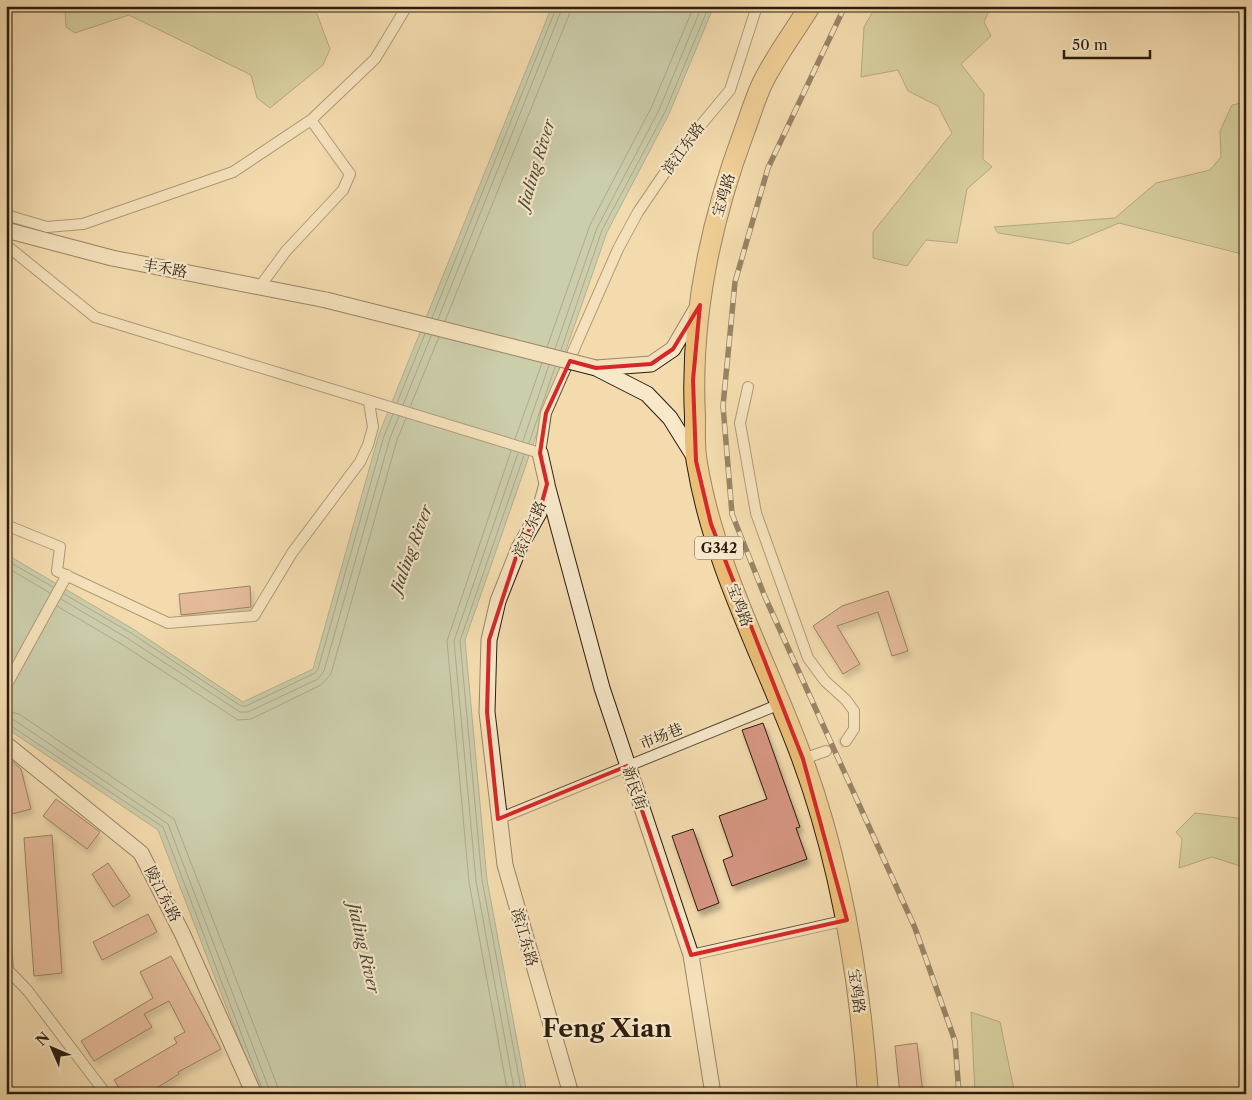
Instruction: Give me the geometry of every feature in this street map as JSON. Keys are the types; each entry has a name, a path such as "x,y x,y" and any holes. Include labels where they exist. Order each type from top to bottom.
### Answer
{"highway":[{"name":"宝鸡路","path":"810,6 762,83 735,156 711,234 700,304 693,380 696,461 714,533 735,595 803,759 832,855 847,920 864,1034 868,1094"}],"street":[{"path":"6,215 47,227 83,224 233,172 311,120 375,59 407,6"},
{"name":"滨江东路","path":"571,1094 504,865 487,712 489,640 498,601 519,548 539,513 547,484 535,452 546,414 618,249 638,212 682,149 730,90 756,6"},
{"path":"261,285 286,251 344,190 350,174 311,120"},
{"name":"丰禾路","path":"6,230 112,258 261,285 326,300 596,368"},
{"path":"6,245 95,317 535,452"},
{"path":"596,368 651,364 673,348 700,304"},
{"path":"596,368 647,394 670,418 696,461"},
{"path":"748,387 740,423 756,513 808,658 825,681 854,710 854,729 846,742"},
{"path":"6,525 60,547 57,570 168,623 254,616 292,552 360,462 368,445 373,427 374,403"},
{"name":"新民街","path":"547,484 602,688 691,955 713,1094"},
{"path":"6,686 67,575"},
{"name":"市场巷","path":"498,819 780,704"},
{"name":"陵江东路","path":"6,744 142,853 182,933 254,1094"},
{"path":"803,759 826,751"},
{"path":"6,841 6,932"},
{"path":"691,955 847,920"},
{"path":"6,942 7,969 28,992 87,1072 106,1094"}],"highlighted area":[{"path":"700,305 693,380 696,461 711,524 803,759 847,920 691,955 627,766 498,819 487,712 489,640 519,548 539,513 547,484 540,453 546,413 570,361 596,368 651,364 673,349"}],"green space":[{"path":"23,6 314,6 330,49 323,65 270,108 257,98 251,75 129,15 75,33 66,27 65,10"},
{"path":"876,6 991,6 984,22 991,36 961,64 984,94 983,159 992,167 967,189 957,243 926,240 907,266 873,258 873,232 952,133 938,106 908,91 898,70 861,77 864,27"},
{"path":"1246,102 1246,255 1119,223 1069,244 998,233 994,227 1115,218 1156,183 1210,170 1221,157 1220,131 1232,105"},
{"path":"1195,813 1246,819 1246,868 1212,857 1179,868 1182,839 1176,832"},
{"path":"971,1012 1000,1022 1015,1094 975,1094"}],"water":[{"name":"Jialing River","path":"552,6 714,6 669,114 607,232 465,640 487,880 527,1094 260,1094 158,830 6,728 6,554 133,629 243,702 313,669 379,434"}],"building":[{"path":"250,586 251,607 181,615 179,594"},
{"path":"888,591 908,651 892,656 878,612 837,626 860,664 843,674 813,626 842,606"},
{"path":"763,723 800,827 796,828 807,859 732,886 723,860 733,856 719,816 767,799 742,730"},
{"path":"11,760 21,769 31,809 12,814 6,788 6,762"},
{"path":"56,799 100,832 87,849 43,816"},
{"path":"693,829 719,903 698,911 672,836"},
{"path":"52,835 62,973 34,976 24,838"},
{"path":"108,863 130,896 113,907 92,874"},
{"path":"148,914 157,932 102,960 93,942"},
{"path":"171,956 221,1049 178,1072 179,1074 147,1094 123,1094 114,1080 177,1043 174,1038 185,1032 169,1001 144,1014 152,1027 94,1061 81,1041 153,998 140,972"},
{"path":"917,1043 923,1094 900,1094 895,1046"}],"tunnel":[{"path":"826,751 846,741"}],"railway":[{"path":"845,6 768,168 735,282 723,406 732,514 765,597 915,928 955,1041 959,1094"}],"district":[{"name":"Feng Xian","path":"607,1028"}]}
